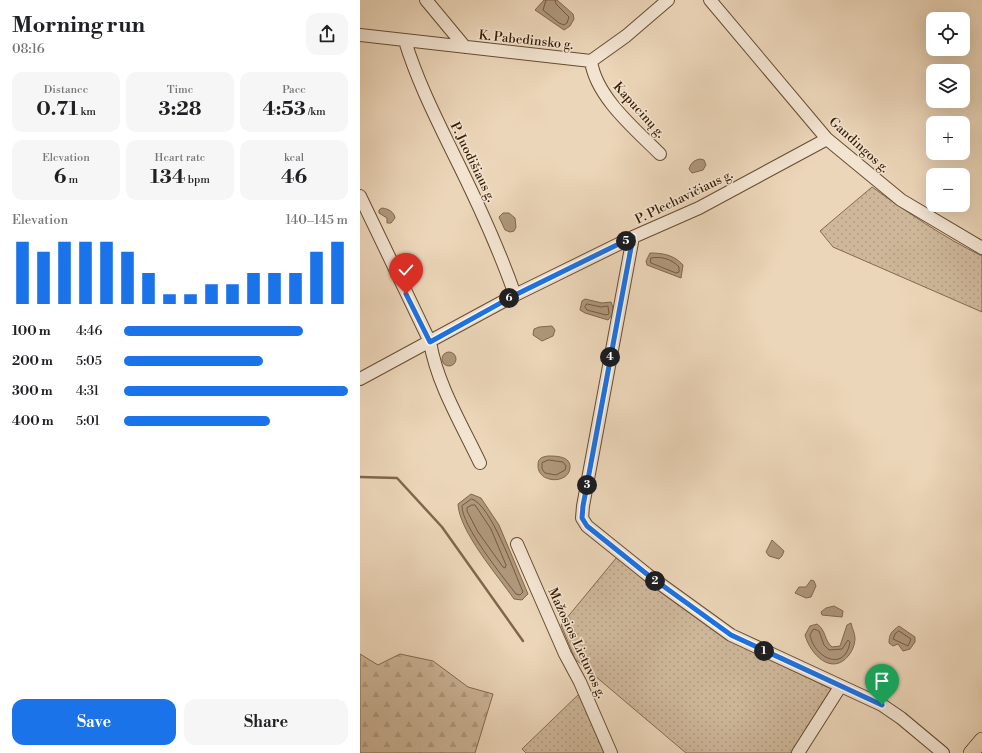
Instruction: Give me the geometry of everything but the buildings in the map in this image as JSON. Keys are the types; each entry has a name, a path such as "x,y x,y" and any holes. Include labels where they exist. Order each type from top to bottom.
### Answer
{"main road":[{"path":"971,753 982,740"}],"street":[{"path":"426,0 465,47"},
{"path":"591,61 626,36 668,0"},
{"name":"Gandingos g.","path":"710,0 827,139 901,200 982,248"},
{"name":"K. Pabedinsko g.","path":"360,35 591,61"},
{"name":"P. Juodišiaus g.","path":"405,41 426,96 476,201 515,295"},
{"name":"Kapucinų g.","path":"591,61 592,72 602,90 624,117 660,154"},
{"name":"P. Plechavičiaus g.","path":"360,378 430,342 515,295 633,237 699,208 827,139"},
{"path":"360,196 430,342 432,356 449,398 480,463"},
{"path":"633,237 582,518 587,526 648,575 731,635 890,710 942,753"},
{"name":"Mažosios Lietuvos g.","path":"517,544 565,654 580,682 611,753"},
{"path":"798,753 840,687"}],"green space":[{"path":"872,187 939,232 982,256 982,312 833,247 820,231"},
{"path":"617,557 727,639 831,689 791,753 686,753 575,659 561,625"},
{"path":"360,654 378,665 400,654 433,661 468,687 493,694 475,753 360,753"},
{"path":"580,693 606,753 526,753 522,749"}],"water":[{"path":"544,0 557,0 573,14 574,19 570,26 564,30 535,10"},
{"path":"700,159 704,160 706,165 703,170 692,173 689,169 691,165 694,161"},
{"path":"382,208 389,210 394,214 395,218 391,223 387,223 387,218 379,213 379,210"},
{"path":"503,213 509,213 515,218 516,227 514,231 510,232 505,230 499,217"},
{"path":"650,253 668,255 680,262 683,265 681,278 647,265 646,261"},
{"path":"585,299 602,303 611,302 613,311 610,318 608,320 580,310 582,301"},
{"path":"552,326 555,330 553,336 542,341 533,335 534,329"},
{"path":"449,352 454,354 456,359 454,364 449,366 444,364 442,359 444,354"},
{"path":"555,456 568,461 570,468 564,477 553,480 542,475 539,471 539,461 542,457"},
{"path":"471,494 481,498 499,525 528,594 522,600 514,599 480,553 465,527 460,515 458,504"},
{"path":"772,540 784,551 779,559 769,556 766,552"},
{"path":"811,580 814,581 816,586 811,597 806,598 795,593 799,587 806,587"},
{"path":"834,606 843,611 842,617 822,615 821,612 826,608"},
{"path":"851,623 855,636 853,648 849,655 836,664 822,660 812,649 805,635 810,626 817,624 822,629 832,647 840,646 847,625"},
{"path":"899,626 915,637 915,642 910,649 903,651 898,644 893,646 889,643 891,633"}],"waterway":[{"path":"360,477 397,478 442,527 523,641"}],"route":[{"path":"406,294 430,342 515,295 633,237 582,518 587,526 648,575 731,635 840,687 882,705"}]}
